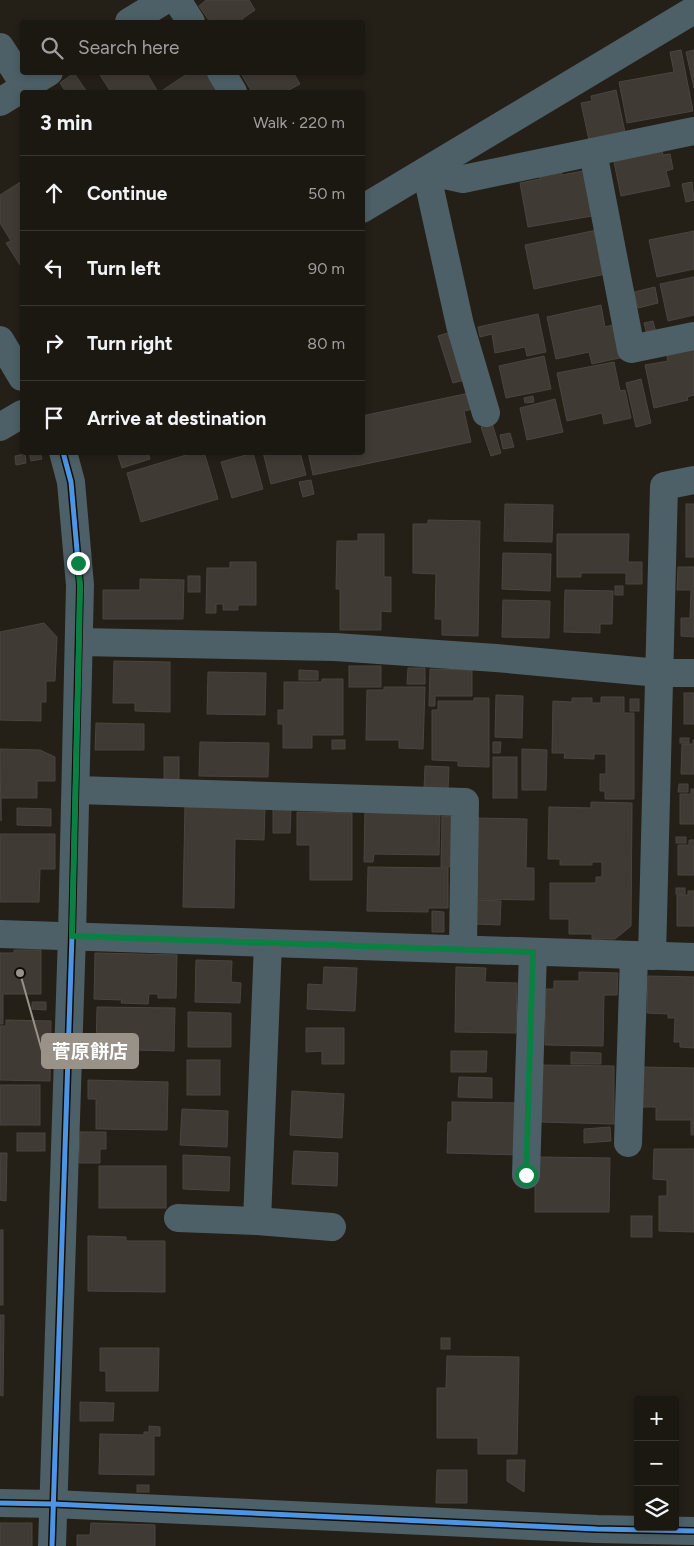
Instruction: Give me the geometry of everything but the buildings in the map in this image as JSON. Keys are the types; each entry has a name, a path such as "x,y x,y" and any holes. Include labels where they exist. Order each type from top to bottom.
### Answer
{"street":[{"path":"132,20 165,0"},
{"path":"177,0 190,20"},
{"path":"365,207 694,10"},
{"path":"0,47 20,64"},
{"path":"223,75 232,90"},
{"path":"21,90 38,80"},
{"path":"0,102 20,90"},
{"path":"426,171 463,179 694,131"},
{"path":"593,152 631,349 694,336"},
{"path":"426,171 460,325 486,413"},
{"path":"0,340 20,374"},
{"path":"0,427 20,415"},
{"path":"52,1546 72,936 80,585 71,482 63,455"},
{"path":"628,1144 643,956 659,673 664,486 694,480"},
{"path":"79,642 335,646 659,673 694,673"},
{"path":"76,790 465,802 463,949"},
{"path":"0,934 694,958"},
{"path":"257,1221 268,942"},
{"path":"526,1175 533,952"},
{"path":"178,1218 257,1221 332,1227"},
{"path":"0,1503 597,1529 694,1531"}],"cycle path":[{"path":"52,1546 72,935 80,585 71,482 64,455"},
{"path":"0,1503 597,1529 694,1531"}],"place":[{"name":"菅原餅店","path":"20,973"}],"route":[{"path":"78,563 80,585 72,936 533,952 526,1175"}]}
